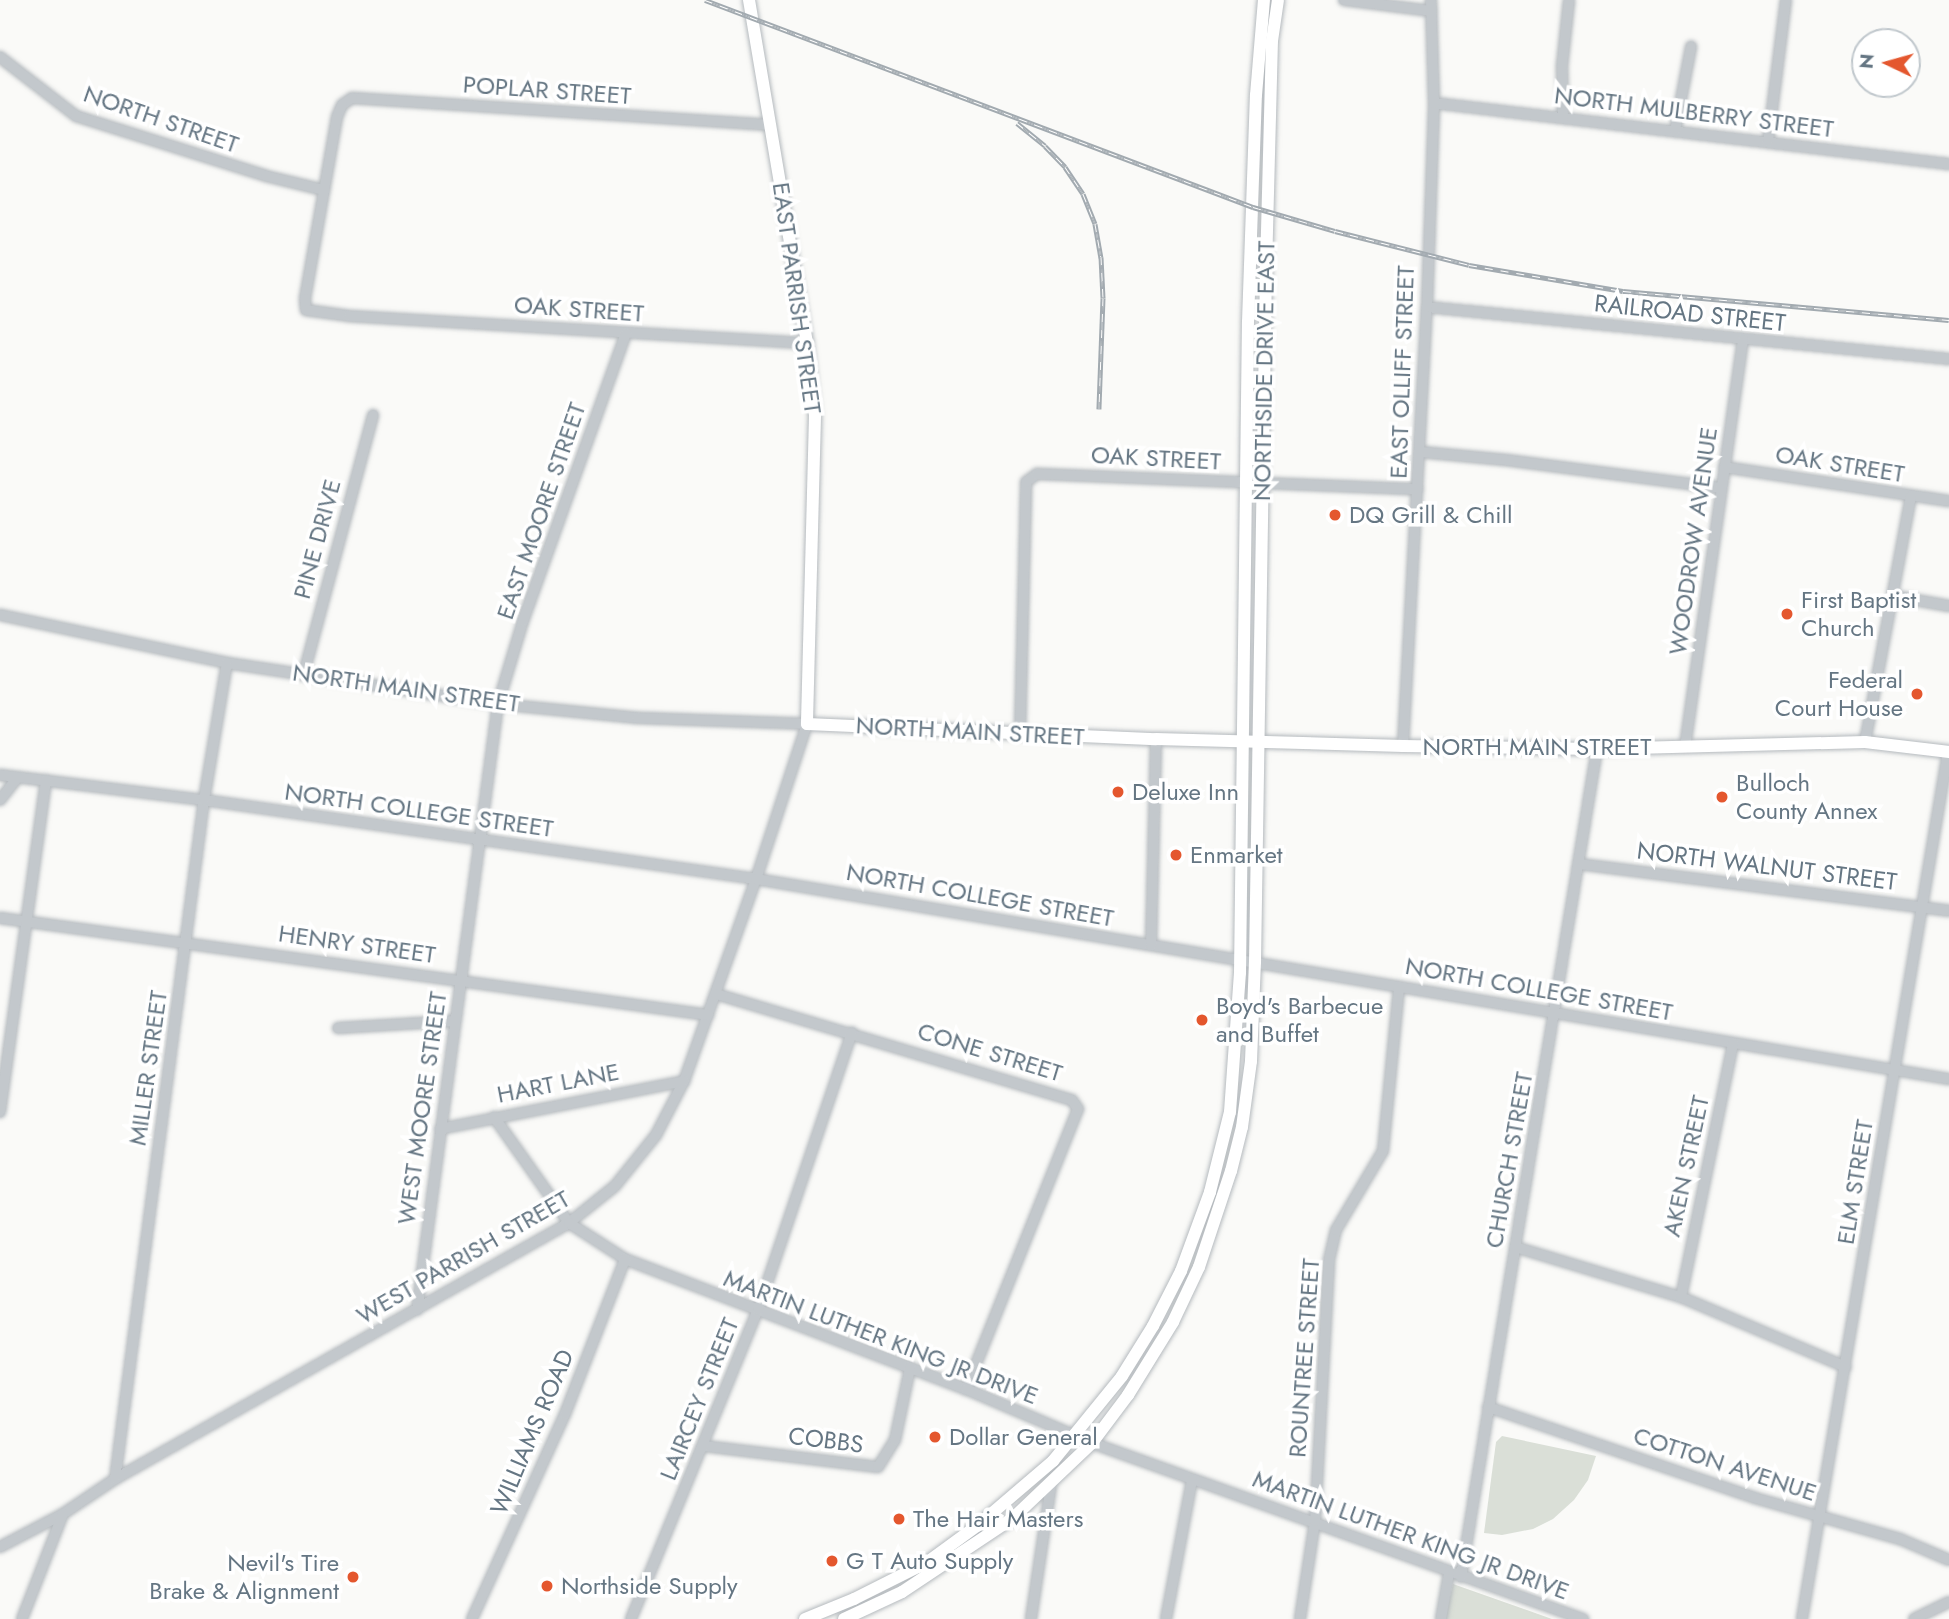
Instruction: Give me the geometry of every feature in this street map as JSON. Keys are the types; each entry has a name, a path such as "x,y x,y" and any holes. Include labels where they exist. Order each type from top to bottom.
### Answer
{"main road":[{"name":"EAST PARRISH STREET","path":"749,0 807,344 815,416 807,724"},
{"name":"NORTHSIDE DRIVE EAST","path":"805,1619 854,1599 926,1563 1028,1485 1074,1437 1122,1376 1153,1325 1181,1271 1210,1192 1230,1112 1241,959 1246,484 1256,95 1264,0"},
{"name":"NORTHSIDE DRIVE EAST","path":"844,1619 902,1592 953,1561 1013,1518 1051,1485 1092,1443 1128,1395 1173,1322 1199,1267 1222,1206 1245,1103 1251,1061 1272,68 1278,0"},
{"name":"NORTH MAIN STREET","path":"807,724 1156,740 1404,746 1597,749 1866,742 1949,752"}],"street":[{"path":"1345,0 1431,6"},
{"path":"1563,118 1563,53 1570,0"},
{"path":"1768,142 1786,0"},
{"name":"EAST OLLIFF STREET","path":"1404,746 1427,307 1434,103 1431,6"},
{"path":"1675,131 1691,47"},
{"name":"NORTH STREET","path":"0,57 76,116 267,176 324,190"},
{"name":"POPLAR STREET","path":"324,190 335,124 342,105 352,99 771,125"},
{"name":"NORTH MULBERRY STREET","path":"1434,103 1949,164"},
{"name":"OAK STREET","path":"324,190 305,299 306,310 349,316 807,344"},
{"name":"RAILROAD STREET","path":"1427,307 1949,359"},
{"name":"EAST MOORE STREET","path":"498,704 523,621 626,333"},
{"name":"WOODROW AVENUE","path":"1685,747 1743,340"},
{"name":"PINE DRIVE","path":"304,673 373,415"},
{"path":"1421,452 1506,460 1721,488"},
{"name":"OAK STREET","path":"1724,467 1949,501"},
{"name":"OAK STREET","path":"1020,734 1026,482 1037,474 1262,485 1418,489"},
{"path":"1866,742 1911,496"},
{"path":"1893,596 1949,606"},
{"name":"NORTH MAIN STREET","path":"0,615 226,663 498,704 638,718 807,724"},
{"name":"MILLER STREET","path":"115,1479 204,800 226,663"},
{"name":"WEST MOORE STREET","path":"417,1310 498,704"},
{"name":"WEST PARRISH STREET","path":"0,1547 64,1514 115,1479 569,1223 614,1186 656,1135 684,1081 807,724"},
{"path":"1151,945 1156,740"},
{"name":"CHURCH STREET","path":"1461,1577 1597,749"},
{"name":"ELM STREET","path":"1802,1619 1949,752"},
{"name":"NORTH COLLEGE STREET","path":"0,775 204,800 756,878 1949,1079"},
{"path":"0,800 18,778"},
{"path":"0,1112 24,921 46,780"},
{"name":"NORTH WALNUT STREET","path":"1579,864 1949,911"},
{"name":"HENRY STREET","path":"0,918 186,941 708,1015"},
{"name":"ROUNTREE STREET","path":"1300,1619 1315,1521 1329,1260 1336,1230 1383,1151 1399,987"},
{"name":"CONE STREET","path":"716,994 852,1032 1072,1100 1078,1109 966,1389"},
{"path":"338,1028 454,1021"},
{"name":"LAIRCEY STREET","path":"631,1619 758,1310 852,1032"},
{"name":"AKEN STREET","path":"1681,1297 1733,1043"},
{"name":"HART LANE","path":"440,1129 684,1081"},
{"name":"MARTIN LUTHER KING JR DRIVE","path":"494,1117 569,1223 625,1259 966,1389 1074,1437 1583,1619"},
{"path":"1515,1247 1681,1297 1846,1367"},
{"name":"WILLIAMS ROAD","path":"472,1619 565,1414 625,1259"},
{"name":"COBBS","path":"704,1446 878,1467 895,1440 910,1368"},
{"name":"COTTON AVENUE","path":"1488,1407 1755,1498 1900,1539 1949,1560"},
{"path":"1166,1619 1192,1480"},
{"path":"1031,1619 1051,1485"},
{"path":"22,1619 64,1514"},
{"path":"1441,1619 1449,1573"},
{"path":"1913,1619 1949,1602"}],"shaded area":[{"path":"1502,1436 1596,1456 1588,1480 1574,1500 1553,1519 1533,1529 1502,1535 1484,1533 1496,1442"},
{"path":"1453,1584 1552,1619 1445,1619"}],"railway":[{"path":"705,0 1253,207 1335,231 1469,265 1623,291 1949,320"},
{"path":"1017,123 1065,167 1083,194 1095,224 1101,257 1103,298 1099,409"}],"place":[{"name":"DQ Grill & Chill","path":"1335,515"},
{"name":"First Baptist Church","path":"1787,614"},
{"name":"Federal Court House","path":"1917,694"},
{"name":"Deluxe Inn","path":"1118,792"},
{"name":"Bulloch County Annex","path":"1722,797"},
{"name":"Enmarket","path":"1176,855"},
{"name":"Boyd's Barbecue and Buffet","path":"1202,1020"},
{"name":"Dollar General","path":"935,1437"},
{"name":"The Hair Masters","path":"899,1519"},
{"name":"G T Auto Supply","path":"832,1561"},
{"name":"Nevil's Tire Brake & Alignment","path":"353,1577"},
{"name":"Northside Supply","path":"547,1586"}]}
